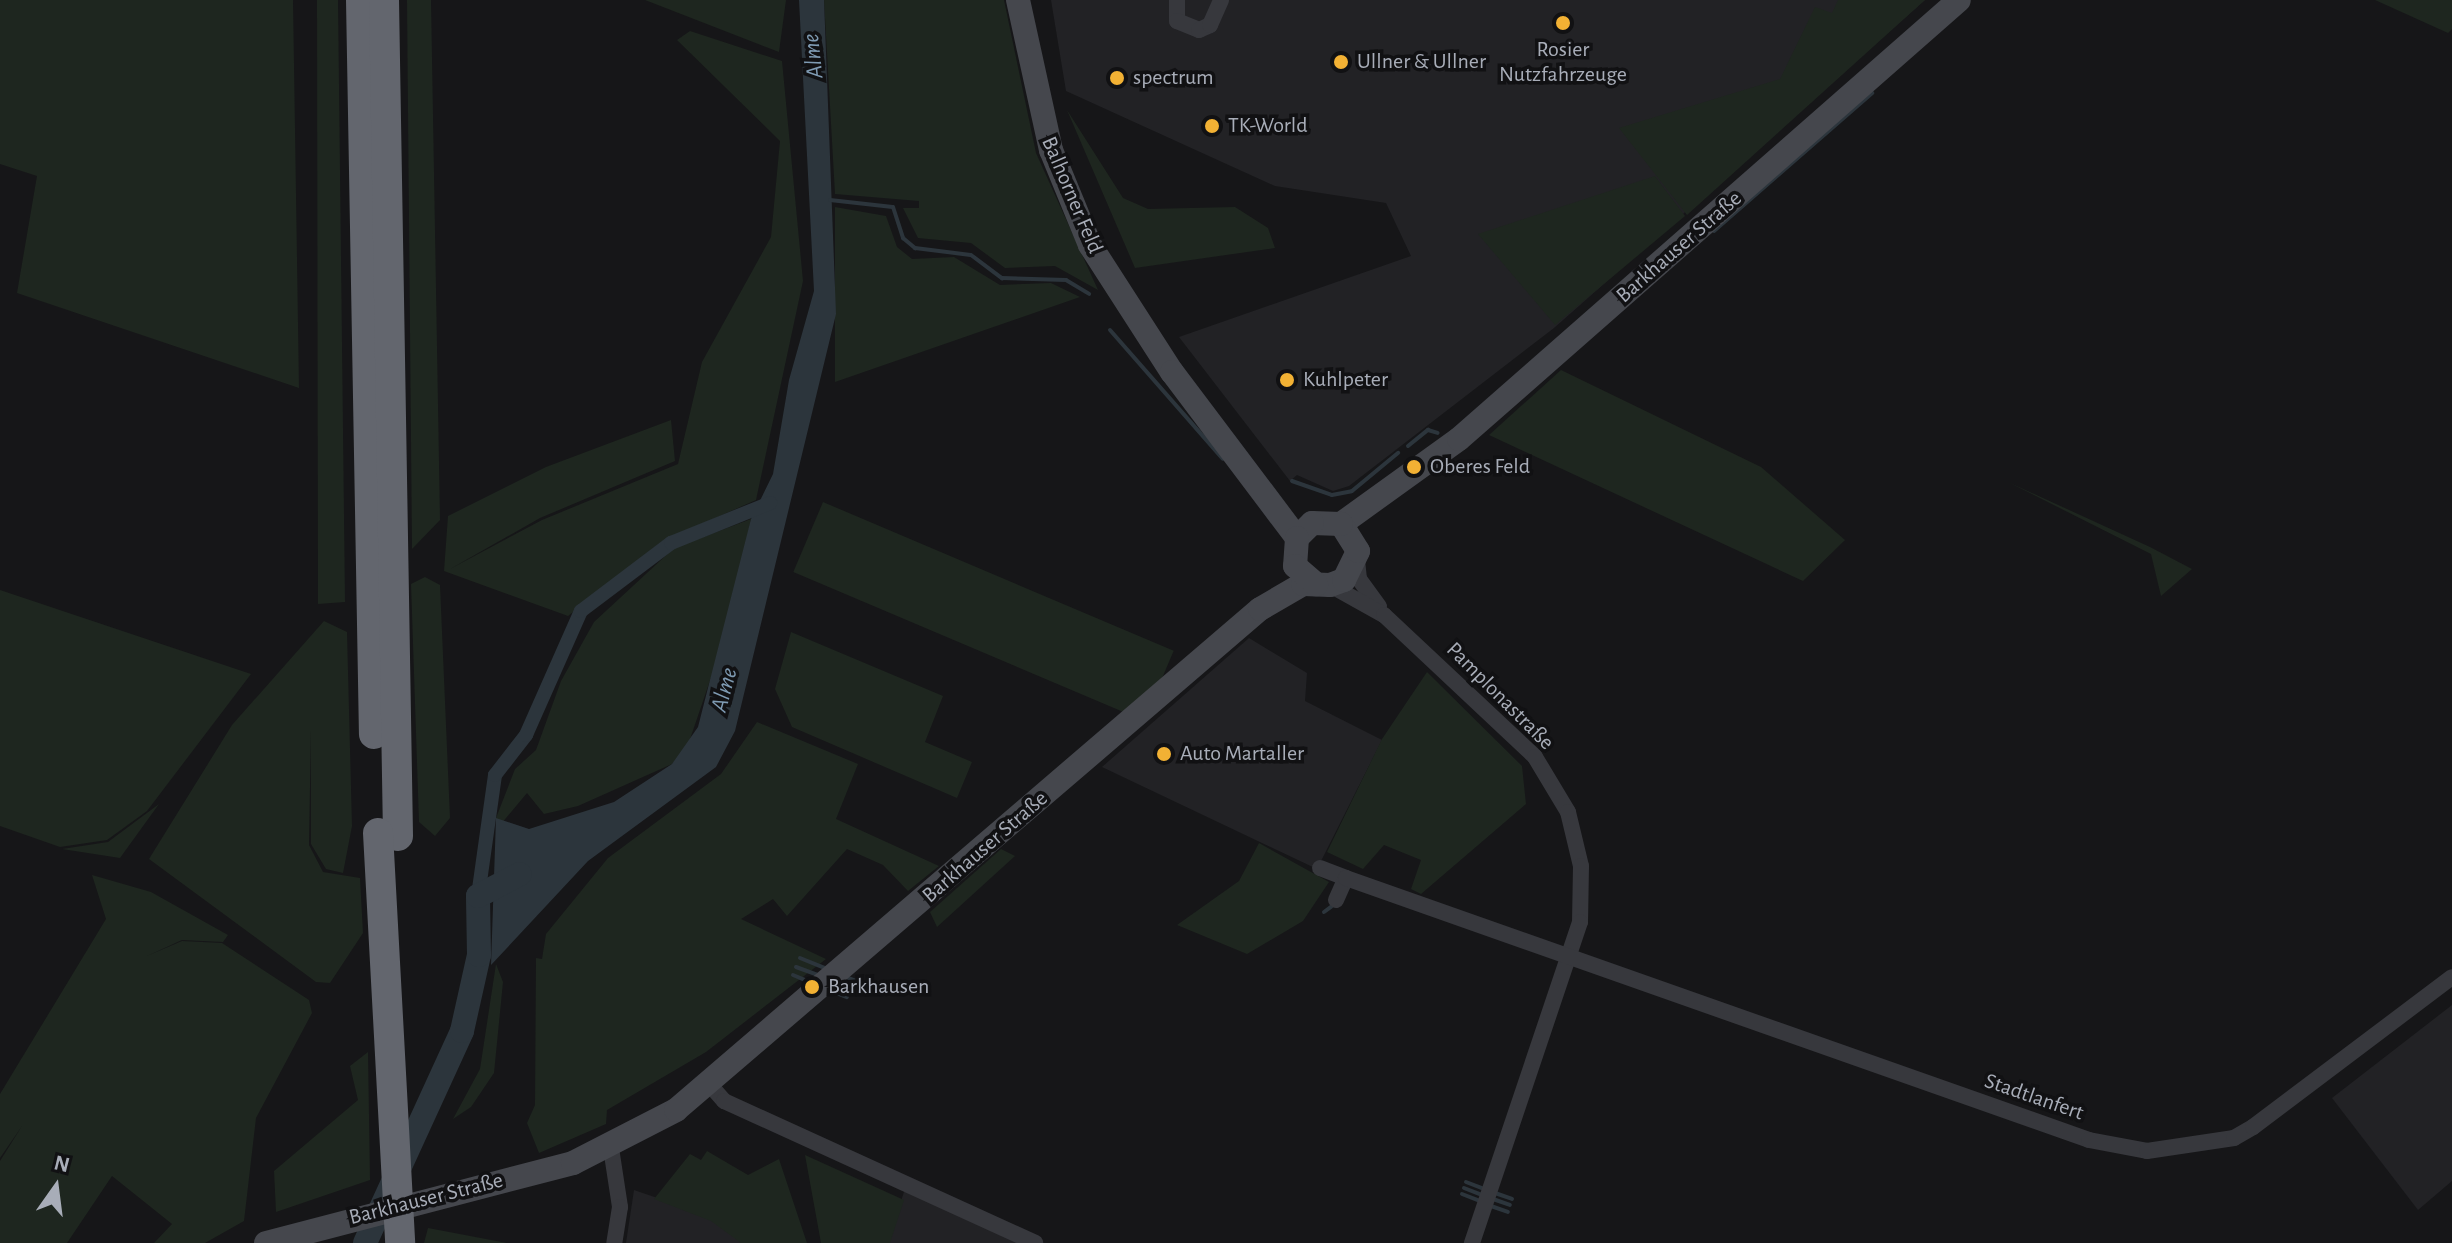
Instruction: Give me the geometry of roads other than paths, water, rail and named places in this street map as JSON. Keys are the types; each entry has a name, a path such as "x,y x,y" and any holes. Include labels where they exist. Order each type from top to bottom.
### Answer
{"highway":[{"path":"361,0 369,625 418,1243"},
{"path":"384,0 390,601 388,835 400,1243"}],"street":[{"name":"Balhorner Feld","path":"1018,0 1051,150 1090,245 1172,372 1232,446 1300,513 1344,537"},
{"path":"1177,0 1177,21 1199,30 1210,25 1221,0"},
{"name":"Barkhauser Straße","path":"1260,609 1351,573 1344,537 1959,0"},
{"name":"Balhorner Feld","path":"1232,446 1295,547 1323,585"},
{"path":"1295,547 1344,537 1359,579 1384,615"},
{"name":"Barkhauser Straße","path":"266,1243 366,1212 477,1187 611,1148 711,1086 1260,609 1295,547"},
{"path":"1323,585 1384,615"},
{"name":"Pamplonastraße","path":"1384,615 1535,757 1568,812 1581,866 1580,922 1472,1243"},
{"path":"1320,868 1568,960"},
{"path":"1336,900 1346,878"},
{"name":"Stadtlanfert","path":"1568,960 2089,1140 2147,1151 2234,1138 2253,1127 2452,977"},
{"path":"711,1086 724,1101 1005,1236 1035,1243"},
{"path":"611,1148 620,1207 614,1243"}],"water":[{"path":"799,0 824,0 836,314 735,731 716,767 588,861 491,965 496,818 529,829 614,802 672,764 698,727 751,519 773,474 789,380 814,291"}],"waterway":[{"path":"1714,231 1872,93"},
{"path":"830,200 893,207 903,238 915,248 971,255 1002,278 1066,280 1089,294"},
{"path":"1110,330 1223,459"},
{"path":"1408,446 1428,430 1438,433"},
{"path":"1292,481 1332,495 1352,491 1398,453"},
{"path":"478,896 495,775 526,735 581,611 671,543 770,503"},
{"name":"Alme","path":"365,1243 462,1031 479,955 478,896 520,874"},
{"path":"1324,912 1331,907"},
{"path":"800,958 827,969"},
{"path":"796,967 818,975"},
{"path":"793,975 812,983"},
{"path":"846,977 859,982"},
{"path":"837,983 853,990"},
{"path":"831,991 847,997"},
{"path":"1466,1182 1487,1190"},
{"path":"1464,1188 1482,1195"},
{"path":"1495,1193 1512,1199"},
{"path":"1462,1194 1480,1201"},
{"path":"1490,1198 1510,1205"},
{"path":"1488,1205 1508,1212"}],"place":[{"name":"Rosier Nutzfahrzeuge","path":"1563,23"},
{"name":"Ullner & Ullner","path":"1341,62"},
{"name":"spectrum","path":"1117,78"},
{"name":"TK-World","path":"1212,126"},
{"name":"Kuhlpeter","path":"1287,380"},
{"name":"Oberes Feld","path":"1414,467"},
{"name":"Auto Martaller","path":"1164,754"},
{"name":"Barkhausen","path":"812,987"}]}
